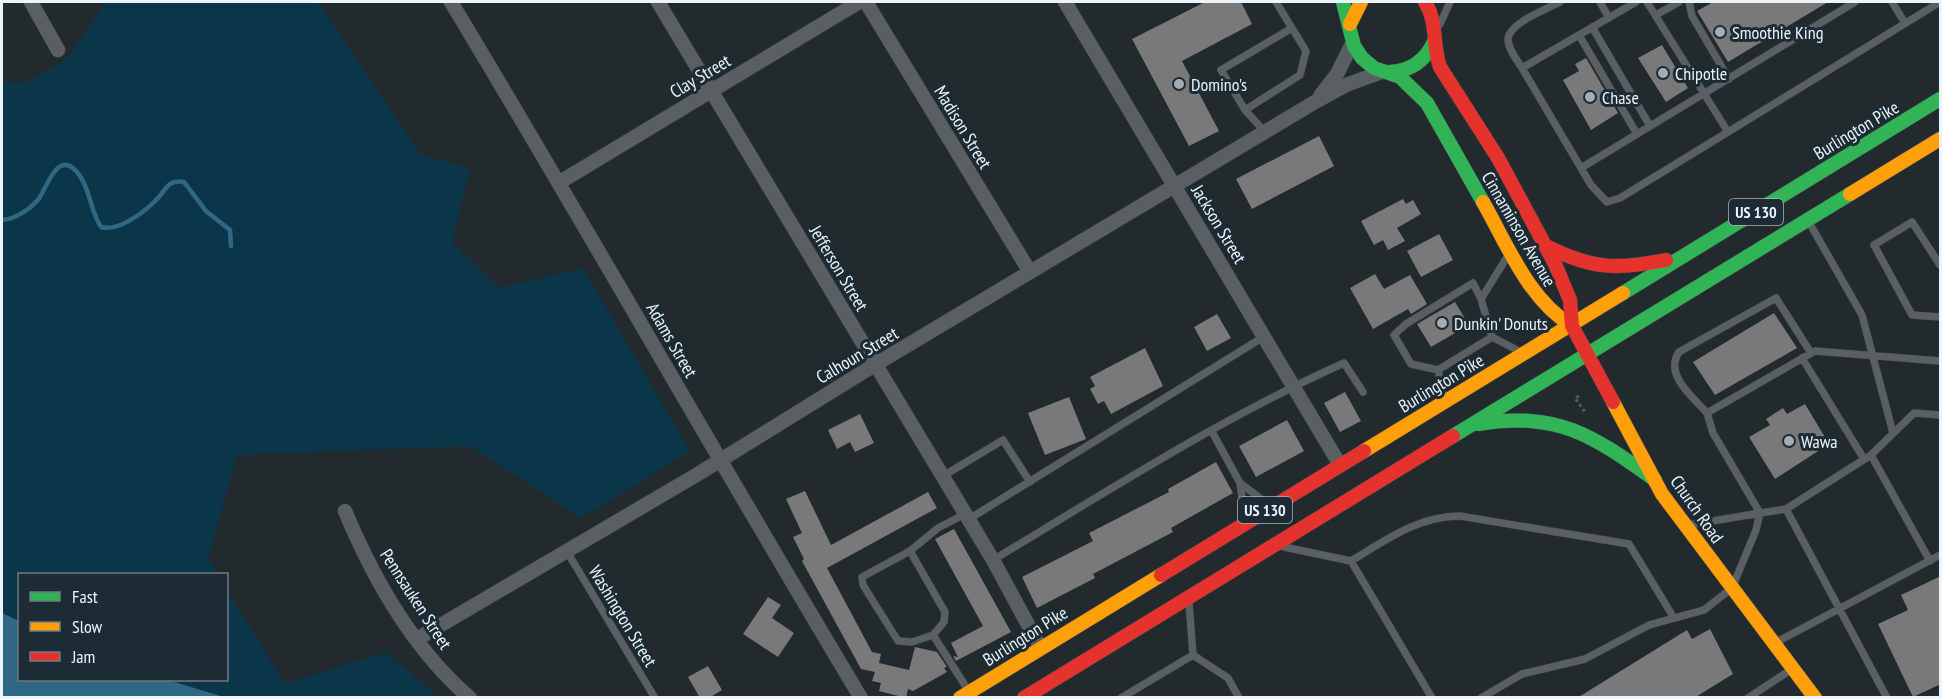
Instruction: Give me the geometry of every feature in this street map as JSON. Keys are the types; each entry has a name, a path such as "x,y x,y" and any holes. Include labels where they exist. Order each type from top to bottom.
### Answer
{"main road":[{"name":"Cinnaminson Avenue","path":"1343,2 1353,42 1367,64 1387,71 1406,82 1427,103 1540,301 1556,317 1572,326 1573,310 1566,286 1546,246 1492,147 1439,64 1434,38 1434,20 1425,2"},
{"path":"1350,24 1361,2"},
{"name":"Calhoun Street","path":"1387,71 1402,71 1418,65 1427,55 1434,38"},
{"name":"Burlington Pike","path":"964,695 1270,506 1572,326 1941,99"},
{"name":"US 130","path":"1024,698 1941,139"},
{"path":"1546,246 1584,264 1607,269 1630,268 1683,256"},
{"name":"Church Road","path":"1572,326 1655,480 1686,526 1815,698"},
{"path":"1467,427 1496,420 1535,421 1577,429 1596,438 1655,480"}],"street":[{"path":"31,2 58,50"},
{"name":"Adams Street","path":"451,2 560,182 720,460 861,698"},
{"name":"Jefferson Street","path":"658,2 993,560 1040,647"},
{"name":"Clay Street","path":"560,182 860,2"},
{"name":"Madison Street","path":"866,2 1030,272"},
{"name":"Jackson Street","path":"1065,2 1295,385 1340,465"},
{"name":"Calhoun Street","path":"1315,102 1337,74 1353,42"},
{"name":"Calhoun Street","path":"417,639 720,460 876,364 1315,102 1346,85 1387,71"},
{"name":"Pennsauken Street","path":"345,511 371,567 417,639 443,671 470,698"}],"lane":[{"path":"1245,110 1300,75 1306,51 1276,2"},
{"name":"Calhoun Street","path":"1434,38 1450,2"},
{"path":"1560,2 1513,27 1508,37 1509,46 1581,168 1607,202 1620,198 1935,3"},
{"path":"1600,2 1609,18"},
{"path":"1522,68 1636,2"},
{"path":"1647,2 1728,132"},
{"path":"1656,15 1679,2"},
{"path":"1689,2 1692,16 1730,79"},
{"path":"1581,168 1855,2"},
{"path":"1892,2 1905,23"},
{"path":"1592,27 1650,126"},
{"path":"1265,132 1245,110 1221,70 1292,28"},
{"path":"1579,35 1637,134"},
{"path":"1807,219 1857,303 1893,433"},
{"path":"1941,265 1912,222 1874,245 1912,315 1941,318"},
{"path":"1482,299 1511,252"},
{"path":"1492,337 1438,370 1411,364 1394,335 1406,324 1473,283 1482,299 1492,337 1524,354"},
{"path":"1481,698 1522,674 1585,659 1649,625 1704,610 1732,588 1756,530 1760,513 1713,433 1707,412 1676,378 1674,360 1679,352 1776,298 1811,353"},
{"path":"910,551 945,612 945,622 933,635 912,642 898,641 863,585 862,577 910,551 938,528 967,517 1030,482 1264,336"},
{"path":"1707,412 1811,353 1846,352 1941,361"},
{"path":"1802,358 1868,457 1930,561"},
{"path":"993,560 1211,430 1295,385 1344,363 1363,392"},
{"path":"1438,370 1445,402"},
{"path":"1686,526 1786,509 1868,457 1914,413 1941,415"},
{"path":"1211,430 1240,483 1245,522"},
{"path":"942,476 1003,440 1030,482"},
{"path":"1240,483 1270,506"},
{"path":"1786,509 1841,608 1887,698"},
{"path":"1275,545 1351,561 1411,525 1441,516 1460,516 1629,544 1674,618"},
{"name":"Washington Street","path":"566,550 655,698"},
{"path":"1775,643 1941,555"},
{"path":"1351,561 1432,698"},
{"path":"1189,597 1192,655"},
{"path":"933,635 964,695"},
{"path":"1121,698 1192,655"},
{"path":"1192,655 1227,678 1239,698"},
{"path":"1748,698 1794,668"}],"path":[{"path":"1579,396 1575,398 1588,415"}],"shaded area":[{"path":"105,2 318,2 421,155 470,168 452,242 498,288 583,268 690,451 581,518 470,446 237,455 208,559 217,573 18,573 18,621 2,613 2,82 27,82 68,58"},
{"path":"228,591 285,684 386,652 438,697 224,697 171,681 228,681"},
{"path":"2,613 18,621 18,681 171,681 224,697 2,697"}],"building":[{"path":"1205,2 1241,2 1252,24 1182,61 1219,131 1189,146 1132,39"},
{"path":"1713,2 1828,2 1728,62 1697,11"},
{"name":"Chipotle","path":"1662,45 1688,88 1666,102 1638,58"},
{"name":"Chase","path":"1586,58 1618,113 1591,130 1563,80 1579,71 1575,64"},
{"path":"1319,136 1334,166 1252,209 1236,179"},
{"path":"1403,199 1406,204 1413,200 1421,214 1397,228 1405,241 1388,250 1383,240 1374,245 1361,221"},
{"path":"1439,234 1453,260 1421,277 1407,251"},
{"path":"1375,274 1384,289 1410,275 1427,304 1411,314 1408,309 1373,329 1350,288"},
{"path":"1455,302 1469,325 1431,347 1417,324"},
{"path":"1774,313 1797,348 1715,395 1693,362"},
{"path":"1217,314 1231,338 1207,351 1194,327"},
{"path":"1145,348 1163,386 1111,414 1104,401 1098,404 1090,389 1095,386 1090,377"},
{"path":"1345,392 1361,421 1340,432 1324,403"},
{"path":"1069,397 1086,439 1045,455 1028,413"},
{"name":"Wawa","path":"1805,404 1829,444 1775,479 1749,437 1770,425 1766,419 1783,408 1787,414"},
{"path":"860,414 874,443 855,452 850,442 837,449 828,430"},
{"path":"1287,420 1304,451 1256,477 1239,446"},
{"path":"1216,462 1233,493 1171,528 1173,532 1093,574 1095,578 1037,608 1022,577 1093,541 1089,533 1169,492 1168,489"},
{"path":"805,491 831,545 928,492 937,508 827,568 872,652 881,654 879,663 909,670 915,647 937,652 947,667 944,668 947,672 913,691 908,689 906,698 879,691 881,683 872,681 875,672 861,669 802,561 804,559 793,537 802,533 786,499"},
{"path":"954,529 1011,632 956,661 953,656 958,657 951,643 983,626 935,539"},
{"path":"1941,576 1941,684 1913,697 1878,624 1908,610 1901,595"},
{"path":"768,597 781,605 772,618 794,633 778,657 743,634"},
{"path":"1710,629 1733,674 1694,698 1577,698 1687,630 1692,639"},
{"path":"708,666 722,690 709,698 700,698 688,677"}],"waterway":[{"path":"2,220 17,216 34,204 53,173 64,165 70,166 81,178 101,227 115,227 130,220 150,206 170,184 184,182 206,211 230,230 231,246"}],"traffic: fast":[{"path":"1343,2 1354,46 1362,58 1374,68 1400,77 1427,103 1483,202"},
{"path":"1390,72 1404,70 1422,60 1434,42"},
{"path":"1623,293 1940,99"},
{"path":"1453,436 1850,194"},
{"path":"1478,424 1531,421 1573,430 1612,450 1655,480"}],"traffic: slow":[{"path":"1350,24 1361,2"},
{"path":"1850,194 1940,139"},
{"path":"1483,202 1531,287 1557,315 1572,326"},
{"path":"1364,451 1623,293"},
{"path":"1613,402 1662,494 1815,698"},
{"path":"960,698 1161,575"}],"traffic: jam":[{"path":"1425,2 1432,18 1440,67 1498,158 1555,264 1570,300 1572,326 1613,402"},
{"path":"1546,246 1577,259 1604,265 1633,265 1666,260"},
{"path":"1024,698 1453,436"},
{"path":"1161,575 1364,451"}],"place":[{"name":"Smoothie King","path":"1720,32"},
{"name":"Chipotle","path":"1663,73"},
{"name":"Domino's","path":"1179,84"},
{"name":"Chase","path":"1590,97"},
{"name":"Dunkin' Donuts","path":"1442,323"},
{"name":"Wawa","path":"1789,441"}]}
